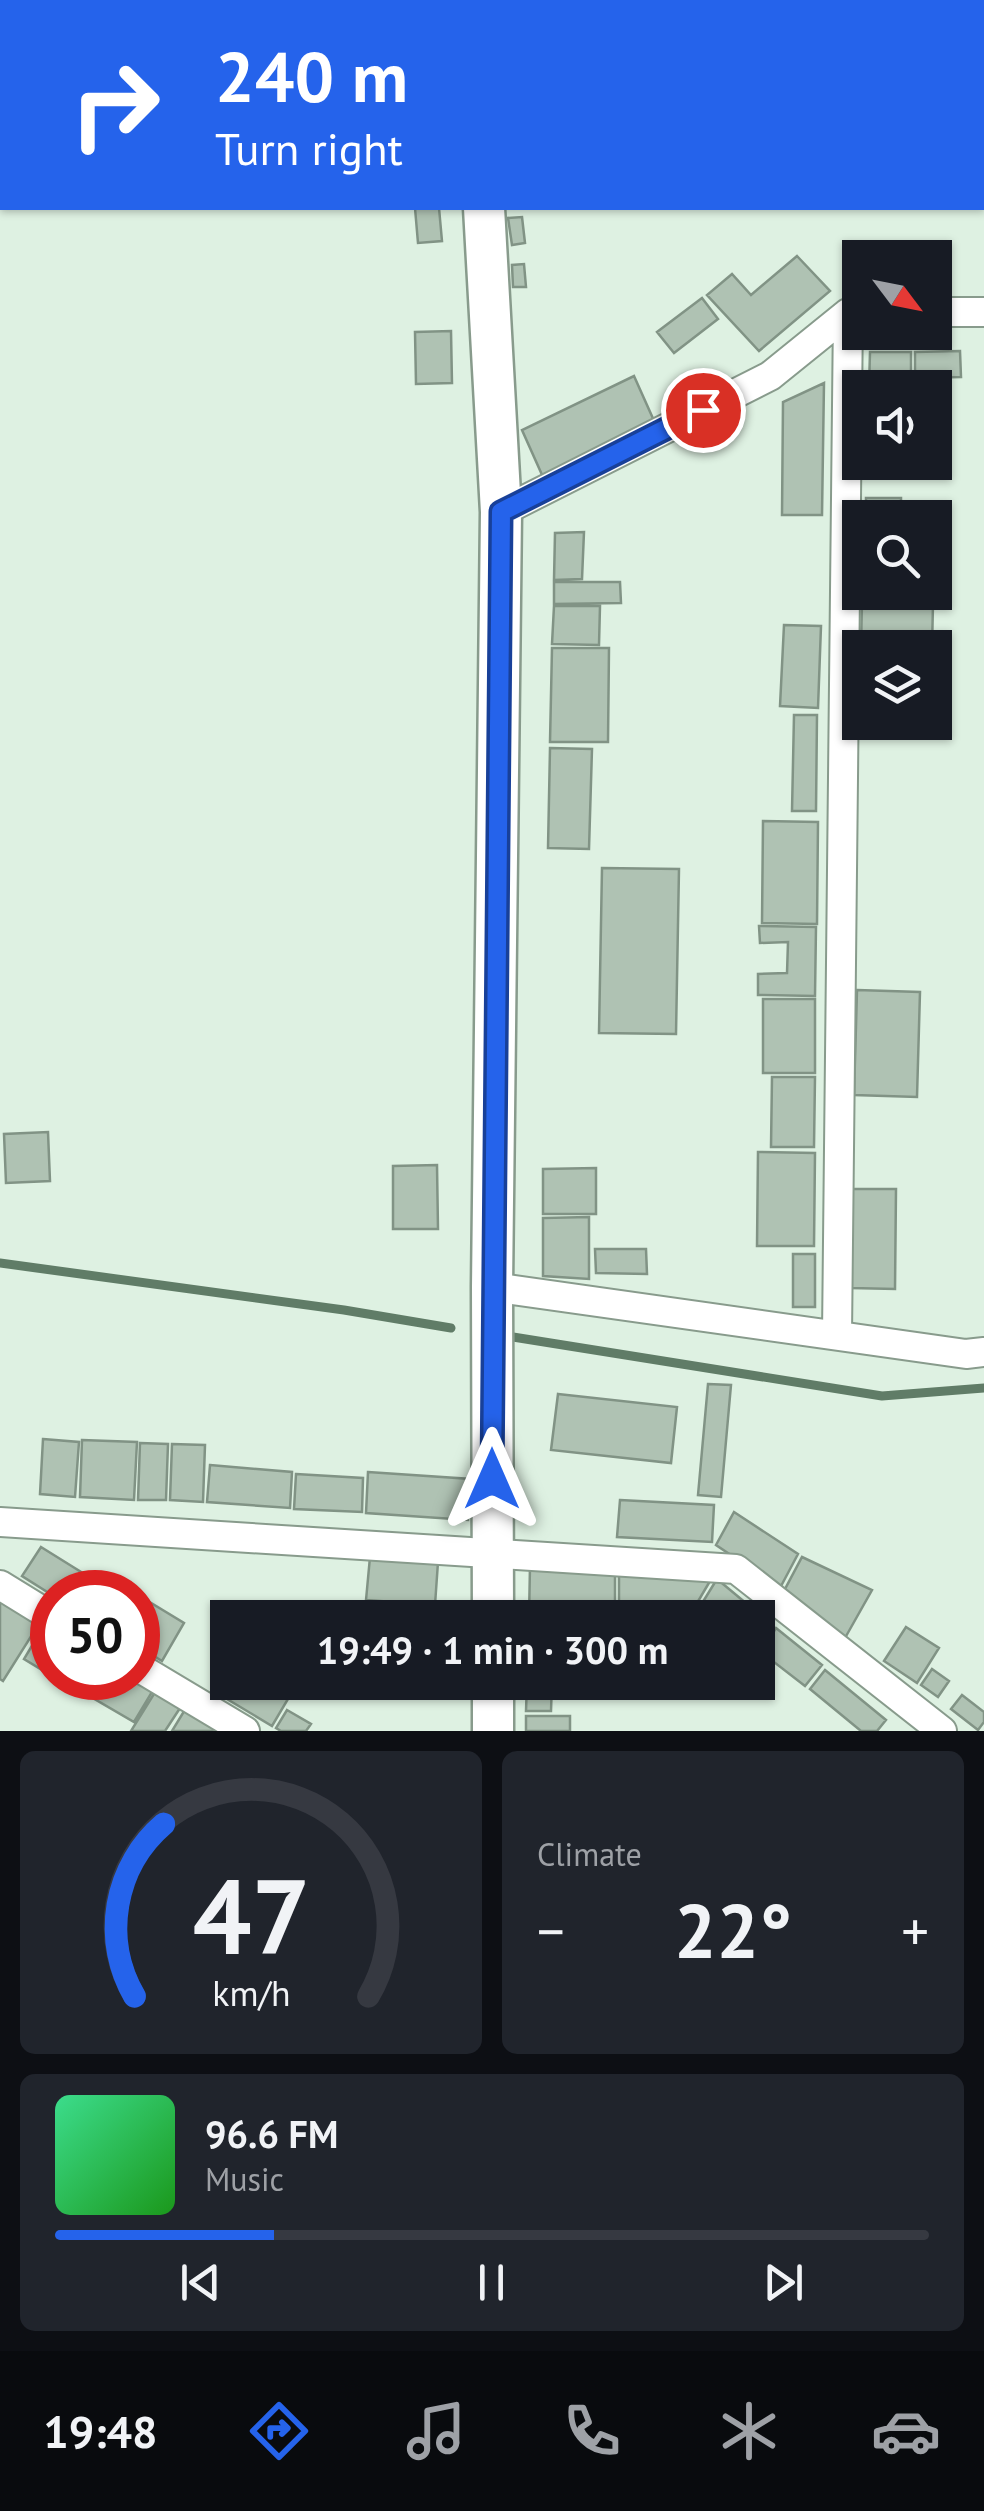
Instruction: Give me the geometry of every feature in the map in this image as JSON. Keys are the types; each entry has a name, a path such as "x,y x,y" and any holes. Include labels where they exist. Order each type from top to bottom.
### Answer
{"main road":[{"path":"484,210 501,512 492,1288 493,1600"},
{"path":"493,1700 493,1731"}],"street":[{"path":"952,312 984,312"},
{"path":"501,512 770,376 842,322"},
{"path":"837,1335 853,350"},
{"path":"492,1288 966,1354 984,1352"},
{"path":"0,1522 736,1569 942,1731"},
{"path":"0,1585 30,1603"},
{"path":"160,1680 245,1731"}],"building":[{"path":"415,210 439,210 442,241 418,243"},
{"path":"522,217 525,243 512,245 508,218"},
{"path":"797,256 830,291 759,351 707,295 732,274 751,295"},
{"path":"524,264 526,287 513,287 512,265"},
{"path":"702,298 718,319 674,353 657,332"},
{"path":"451,331 452,383 416,384 415,332"},
{"path":"960,351 961,377 952,377 952,370 915,370 915,352"},
{"path":"870,352 911,352 911,370 870,370"},
{"path":"634,376 655,423 543,477 522,430"},
{"path":"824,383 822,515 782,515 783,402"},
{"path":"866,498 901,498 901,500"},
{"path":"584,532 582,579 554,580 555,533"},
{"path":"554,582 620,582 621,603 554,604"},
{"path":"554,606 600,606 599,645 552,644"},
{"path":"862,610 933,610 932,630 861,630"},
{"path":"784,625 821,626 818,708 780,706"},
{"path":"552,648 609,648 608,742 550,742"},
{"path":"794,715 817,715 816,811 792,811"},
{"path":"550,748 592,749 589,849 548,848"},
{"path":"763,821 818,822 817,924 762,923"},
{"path":"602,868 679,869 676,1034 599,1033"},
{"path":"759,926 816,927 815,996 758,995 758,974 787,973 788,942 760,943"},
{"path":"857,990 920,992 917,1097 854,1095"},
{"path":"763,999 815,999 815,1073 763,1073"},
{"path":"772,1077 815,1077 814,1147 771,1147"},
{"path":"48,1132 50,1181 6,1183 4,1134"},
{"path":"758,1152 815,1153 814,1246 757,1246"},
{"path":"437,1165 438,1229 393,1229 393,1166"},
{"path":"596,1168 596,1214 543,1214 543,1169"},
{"path":"851,1189 896,1189 895,1289 851,1288"},
{"path":"589,1217 589,1279 543,1276 543,1218"},
{"path":"595,1249 646,1249 647,1274 596,1273"},
{"path":"793,1254 815,1254 815,1307 793,1307"},
{"path":"708,1384 731,1385 721,1497 698,1495"},
{"path":"558,1394 677,1407 671,1463 551,1450"},
{"path":"43,1439 79,1442 75,1497 40,1494"},
{"path":"82,1440 137,1442 134,1500 80,1497"},
{"path":"140,1443 168,1444 166,1500 138,1500"},
{"path":"172,1444 205,1445 203,1502 170,1500"},
{"path":"210,1465 292,1472 290,1508 207,1502"},
{"path":"368,1472 471,1479 468,1520 366,1513"},
{"path":"296,1474 363,1478 362,1512 294,1509"},
{"path":"620,1500 714,1505 712,1542 617,1537"},
{"path":"734,1512 798,1554 780,1588 716,1545"},
{"path":"41,1547 78,1570 30,1570 30,1581 22,1576"},
{"path":"370,1557 438,1562 435,1600 366,1600"},
{"path":"802,1557 872,1590 845,1638 784,1591"},
{"path":"530,1566 615,1569 615,1600 529,1600"},
{"path":"619,1570 713,1576 699,1600 619,1600"},
{"path":"717,1579 742,1600 704,1600"},
{"path":"0,1593 30,1612 30,1638 3,1681"},
{"path":"160,1608 184,1623 160,1660"},
{"path":"906,1627 939,1648 917,1683 884,1661"},
{"path":"775,1630 822,1665 805,1686 775,1663"},
{"path":"932,1669 949,1681 938,1697 921,1685"},
{"path":"825,1670 886,1720 877,1731 861,1731 810,1689"},
{"path":"160,1691 182,1705 165,1731 131,1731 150,1700 160,1700"},
{"path":"962,1695 984,1712 984,1722 978,1730 951,1709"},
{"path":"96,1700 147,1700 134,1722"},
{"path":"229,1700 287,1700 272,1726"},
{"path":"526,1700 551,1700 551,1711 526,1711"},
{"path":"186,1708 223,1731 172,1731"},
{"path":"287,1710 311,1724 306,1731 276,1728"},
{"path":"526,1716 570,1716 570,1731 526,1731"}],"waterway":[{"path":"0,1263 451,1328"},
{"path":"513,1337 882,1396 984,1388"}],"route":[{"path":"492,1479 501,512 703,410"}]}
